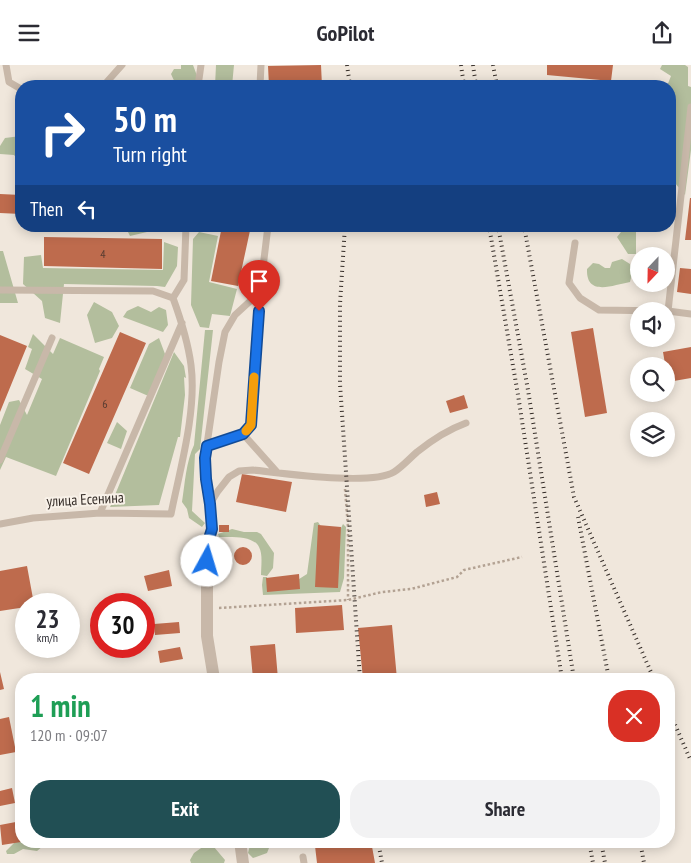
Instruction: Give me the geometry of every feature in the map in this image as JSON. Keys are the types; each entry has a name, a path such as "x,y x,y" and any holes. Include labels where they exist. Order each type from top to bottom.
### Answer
{"street":[{"path":"207,545 207,636 213,673"},
{"path":"241,848 243,863"}],"lane":[{"path":"6,65 9,82 15,86"},
{"path":"109,80 122,65"},
{"path":"199,80 200,65"},
{"path":"260,80 261,65"},
{"path":"669,302 691,107"},
{"path":"173,298 184,280 186,232"},
{"path":"207,446 243,434 251,425 260,292 267,232"},
{"path":"575,243 569,283 580,298 599,310 630,310"},
{"path":"0,289 154,291 173,298 182,322 100,513"},
{"path":"207,545 212,529 205,458 219,362 226,332 234,315 260,292"},
{"path":"675,312 691,314"},
{"name":"улица Есенина","path":"0,524 33,515 100,513 171,514 186,438 192,395 191,366 182,322"},
{"path":"0,460 52,337"},
{"path":"210,504 229,477 239,471 253,470 344,479 392,473 436,437 449,429 466,423"},
{"path":"243,434 278,472"}],"path":[{"path":"344,479 348,527 348,600"},
{"path":"207,609 348,600 382,592 411,589 457,577 464,570 522,557"}],"green space":[{"path":"181,65 193,65 199,80 174,80 171,74 174,69 181,69"},
{"path":"216,65 234,65 233,80 215,80"},
{"path":"662,65 685,65 688,67 688,86 691,87 691,150 685,195 676,184 676,80 669,80 671,76 660,69"},
{"path":"15,137 15,156 0,154 0,146 5,138"},
{"path":"128,232 147,232 130,236"},
{"path":"199,232 218,236 209,282 237,289 230,316 212,314 209,328 200,327 191,305 193,239"},
{"path":"621,232 636,232 636,247 630,247 630,254 628,254 617,237"},
{"path":"164,242 178,247 177,266 165,287 64,284 60,323 45,318 42,301 23,284 24,257 41,255 43,268 163,270"},
{"path":"0,251 3,251 18,303 0,303"},
{"path":"622,259 630,264 630,282 609,287 596,286 591,283 588,278 587,269 593,263 610,268 612,262"},
{"path":"94,302 112,312 119,326 112,338 95,343 87,315"},
{"path":"138,306 151,312 159,307 166,310 168,325 163,332 123,317 127,311"},
{"path":"205,330 213,330 200,449 195,454 192,511 205,523 202,527 189,518 187,509 182,502 187,465 194,445"},
{"path":"33,334 53,354 60,338 104,357 99,369 100,371 56,476 6,457 0,470 0,425 9,402 19,400 27,415 42,379 25,369 32,349 28,347"},
{"path":"159,338 165,354 153,398 130,388 149,344"},
{"path":"174,352 184,366 186,378 184,377 185,395 180,437 178,437 159,505 110,507"},
{"path":"117,422 127,431 121,449 107,443"},
{"path":"318,522 322,528 340,530 343,524 346,527 344,578 340,592 263,595 263,577 267,577 269,591 296,581 307,574 314,523"},
{"path":"232,529 261,534 274,553 273,568 267,576 261,575 261,553 256,543 241,537 219,537 218,534"},
{"path":"15,842 15,848 41,848 37,851 23,849 14,854 7,854 6,851"},
{"path":"201,848 215,848 225,860 224,863 191,863 190,860 194,853"},
{"path":"249,848 269,848 267,853 253,858 248,853"}],"building":[{"path":"321,65 322,80 269,80 268,66"},
{"path":"547,65 613,65 611,80 547,75"},
{"path":"0,194 15,195 15,214 0,213"},
{"path":"690,198 691,240 685,240"},
{"path":"221,232 250,232 238,286 211,281"},
{"path":"44,237 162,239 162,269 44,266"},
{"path":"680,268 691,269 691,294 677,292"},
{"path":"593,328 607,413 585,417 571,332"},
{"path":"120,332 146,343 89,474 63,463"},
{"path":"0,335 27,346 0,412"},
{"path":"691,347 691,378 675,381 675,357 664,357 663,352"},
{"path":"464,395 468,408 450,413 446,401"},
{"path":"242,474 292,482 286,512 236,502"},
{"path":"437,492 440,504 426,507 424,495"},
{"path":"219,525 229,525 229,532 219,532"},
{"path":"318,525 341,527 338,588 315,587"},
{"path":"243,547 249,550 252,556 249,562 243,565 237,562 234,556 237,550"},
{"path":"27,566 32,593 15,593 15,609 0,611 0,571"},
{"path":"169,570 172,586 148,591 144,576"},
{"path":"299,574 300,589 267,592 266,578"},
{"path":"342,605 344,630 296,633 295,608"},
{"path":"179,622 180,633 155,635 155,624"},
{"path":"392,625 396,673 362,673 358,628"},
{"path":"275,644 277,673 252,673 250,646"},
{"path":"180,647 183,659 160,663 158,651"},
{"path":"0,672 4,689 0,690"},
{"path":"9,717 15,752 0,755 0,719"},
{"path":"12,788 15,803 0,806 0,791"},
{"path":"15,822 15,843 2,845 0,825"},
{"path":"315,848 372,848 375,863 317,863"}],"railway":[{"path":"347,65 349,80"},
{"path":"461,65 463,80"},
{"path":"473,65 475,80"},
{"path":"493,65 496,80"},
{"path":"345,232 340,304 340,384 360,673"},
{"path":"490,232 518,395 561,673"},
{"path":"499,232 528,390 573,673"},
{"path":"525,232 574,497 651,673"},
{"path":"578,517 608,673"},
{"path":"675,725 691,761"},
{"path":"379,848 382,863"},
{"path":"590,848 593,863"},
{"path":"602,848 605,863"},
{"path":"641,848 644,863"}],"slow traffic":[{"path":"246,431 251,425 254,377"}],"route":[{"path":"207,561 207,545 212,529 206,479 205,458 207,446 243,434 251,425 259,311"}]}
